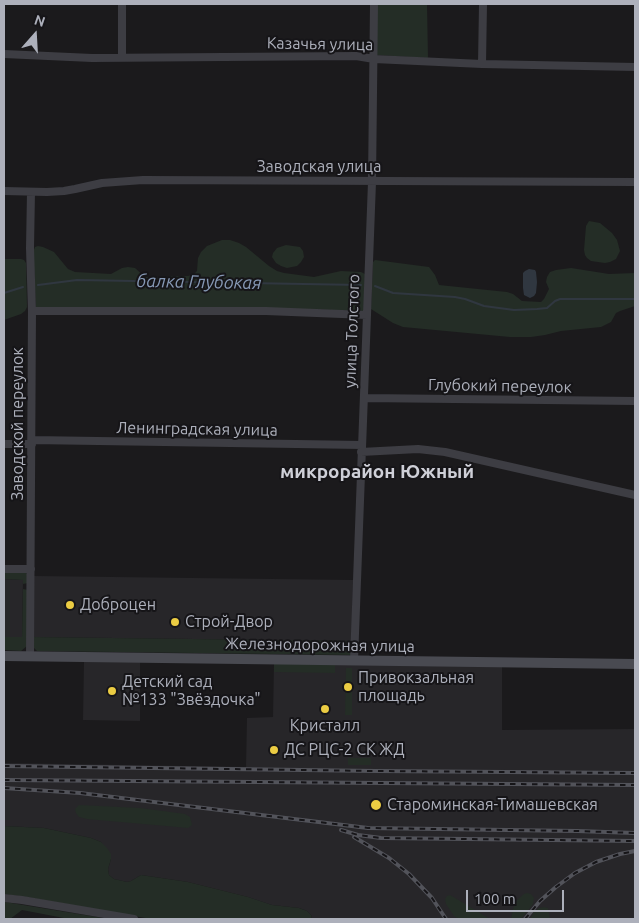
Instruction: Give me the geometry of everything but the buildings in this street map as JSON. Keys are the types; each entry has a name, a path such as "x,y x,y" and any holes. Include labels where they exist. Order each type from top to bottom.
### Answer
{"main road":[{"name":"Железнодорожная улица","path":"4,656 635,664"}],"street":[{"path":"122,4 122,58"},
{"name":"улица Толстого","path":"354,660 372,182 374,4"},
{"path":"482,64 483,4"},
{"name":"Казачья улица","path":"4,54 79,58 356,56 374,59 482,64 635,67"},
{"name":"Заводская улица","path":"4,191 64,191 102,183 143,180 635,182"},
{"name":"Заводской переулок","path":"30,656 32,442 31,192"},
{"path":"32,311 266,311 367,315"},
{"name":"Глубокий переулок","path":"364,398 635,401"},
{"name":"Ленинградская улица","path":"4,444 32,442 418,449 445,452 635,495"},
{"path":"4,569 31,570"},
{"path":"4,898 134,919"}],"shaded area":[{"path":"377,4 427,4 428,58 377,55"},
{"path":"589,221 600,223 617,240 620,251 616,259 605,263 591,261 587,258 584,250 586,226"},
{"path":"222,240 239,243 269,266 284,273 314,277 341,271 365,274 364,311 36,308 33,252 35,247 43,247 54,252 68,269 75,272 111,274 128,267 135,268 145,277 188,276 197,271 198,258 201,252 207,246"},
{"path":"286,245 300,247 303,251 304,257 297,266 287,268 281,266 272,257 277,248"},
{"path":"4,259 21,259 26,263 27,307 21,314 4,320"},
{"path":"375,260 429,267 439,285 507,292 522,301 541,302 549,289 546,282 547,277 550,272 556,270 571,268 609,274 635,273 635,306 616,313 611,322 601,327 561,331 531,337 510,337 403,327 371,309 373,262"},
{"path":"529,269 535,270 537,282 536,293 530,298 524,295 523,288 523,273"},
{"path":"4,572 26,573 28,575 28,583 23,584 23,580 4,579"},
{"path":"34,576 353,580 352,641 33,637"},
{"path":"4,579 23,580 22,637 4,637"},
{"path":"23,589 28,590 27,646 21,651 4,650 4,637 22,637"},
{"path":"33,637 352,641 352,655 37,651 33,647"},
{"name":"Детский сад №133 \"Звёздочка\"","path":"84,661 140,662 140,721 83,720"},
{"path":"274,663 502,666 502,730 635,729 635,919 312,919 307,911 299,908 272,905 188,882 141,875 127,882 114,879 109,875 108,869 111,859 101,842 44,828 4,826 4,763 246,767 247,718 273,717"},
{"path":"274,663 335,663 335,673 274,672"},
{"path":"346,668 352,668 352,715 345,715"},
{"path":"348,758 371,758 371,765 348,765"},
{"path":"79,805 140,808 185,814 190,817 192,825 188,828 87,819 79,817 76,813 75,809"},
{"path":"4,826 44,828 101,842 111,854 108,869 109,875 114,879 127,882 141,875 188,882 272,905 299,908 307,911 312,919 151,919 4,894"},
{"path":"527,893 531,894 534,898 533,904 521,919 511,919 517,900"},
{"path":"450,895 490,919 459,919 454,916 445,899"},
{"path":"4,902 109,919 69,919 22,910 10,919 4,919"},
{"path":"544,907 548,908 550,919 530,919 534,912"}],"waterway":[{"name":"балка Глубокая","path":"38,285 77,280 361,285"},
{"name":"балка Глубокая","path":"375,286 393,293 455,297 484,306 514,310 547,308 560,299 635,299"},
{"name":"балка Глубокая","path":"4,293 23,287"}],"railway":[{"path":"4,766 635,773"},
{"path":"4,780 635,785"},
{"path":"4,788 80,793 368,828 635,833"},
{"path":"341,830 358,835 381,838 635,841"},
{"path":"354,837 389,858 409,874 432,898 446,919"},
{"path":"525,919 540,901 575,873 596,862 635,851"}],"place":[{"name":"Доброцен","path":"70,605"},
{"name":"Строй-Двор","path":"175,622"},
{"name":"Привокзальная площадь","path":"348,687"},
{"name":"Детский сад №133 \"Звёздочка\"","path":"112,691"},
{"name":"Кристалл","path":"325,709"},
{"name":"ДС РЦС-2 СК ЖД","path":"274,750"},
{"name":"Староминская-Тимашевская","path":"376,805"}],"district":[{"name":"микрорайон Южный","path":"377,472"}]}
